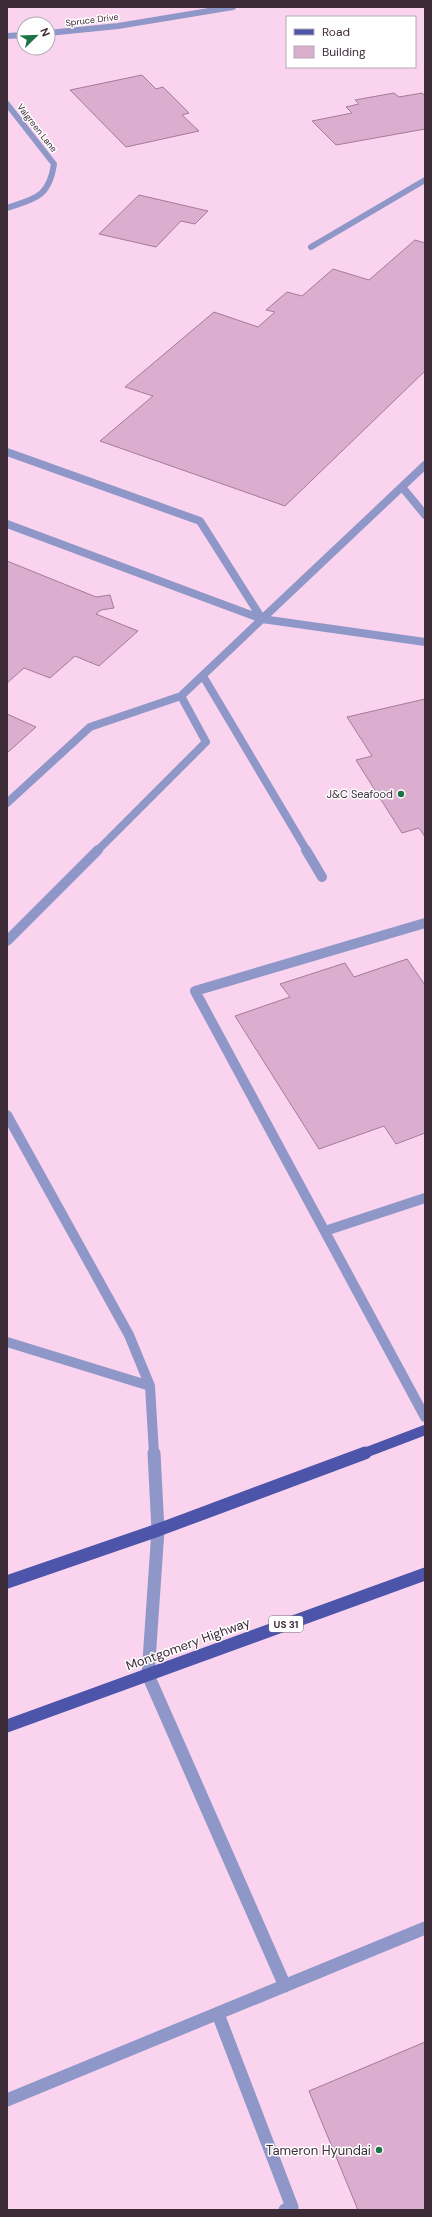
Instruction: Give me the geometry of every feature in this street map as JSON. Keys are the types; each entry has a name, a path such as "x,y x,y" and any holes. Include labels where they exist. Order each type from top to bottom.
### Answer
{"main road":[{"path":"7,1582 158,1530 425,1430"},
{"name":"Montgomery Highway","path":"7,1726 425,1574"}],"street":[{"name":"Spruce Drive","path":"56,33 163,20 233,7"},
{"name":"Valgreen Lane","path":"7,104 54,164 51,182 36,198 7,208"},
{"path":"312,247 425,180"},
{"path":"7,452 200,521 262,619"},
{"path":"7,803 90,727 181,696 425,465"},
{"path":"402,487 425,515"},
{"path":"7,524 262,619 425,642"},
{"path":"203,676 322,878"},
{"path":"7,941 206,742 181,696"},
{"path":"425,923 194,991 425,1417"},
{"path":"7,1115 129,1335 150,1386 158,1530 148,1675 285,1986"},
{"path":"325,1231 425,1198"},
{"path":"7,1342 150,1386"},
{"path":"7,2100 425,1928"},
{"path":"218,2014 292,2207 285,2210"}],"building":[{"path":"142,75 156,89 163,87 189,113 182,115 199,131 126,147 70,90"},
{"path":"394,93 399,97 422,93 425,96 425,129 336,145 312,121 352,113 346,107 359,104 355,100"},
{"path":"139,195 208,211 195,224 181,221 156,247 99,234"},
{"path":"415,240 425,243 425,371 285,506 100,441 153,396 125,387 214,312 258,327 275,312 266,310 287,292 302,296 333,269 369,280"},
{"path":"7,561 96,597 110,595 114,608 101,610 96,614 138,631 99,666 75,656 50,678 24,668 7,683"},
{"name":"J&C Seafood","path":"425,699 425,837 419,828 402,833 356,760 372,756 347,717"},
{"path":"7,714 36,727 7,753"},
{"path":"407,959 425,985 425,1133 396,1144 384,1126 319,1149 235,1016 290,997 280,984 345,963 354,977"},
{"name":"Tameron Hyundai","path":"425,2042 425,2210 358,2210 309,2091"}],"place":[{"name":"J&C Seafood","path":"401,794"},
{"name":"Tameron Hyundai","path":"379,2150"}]}
